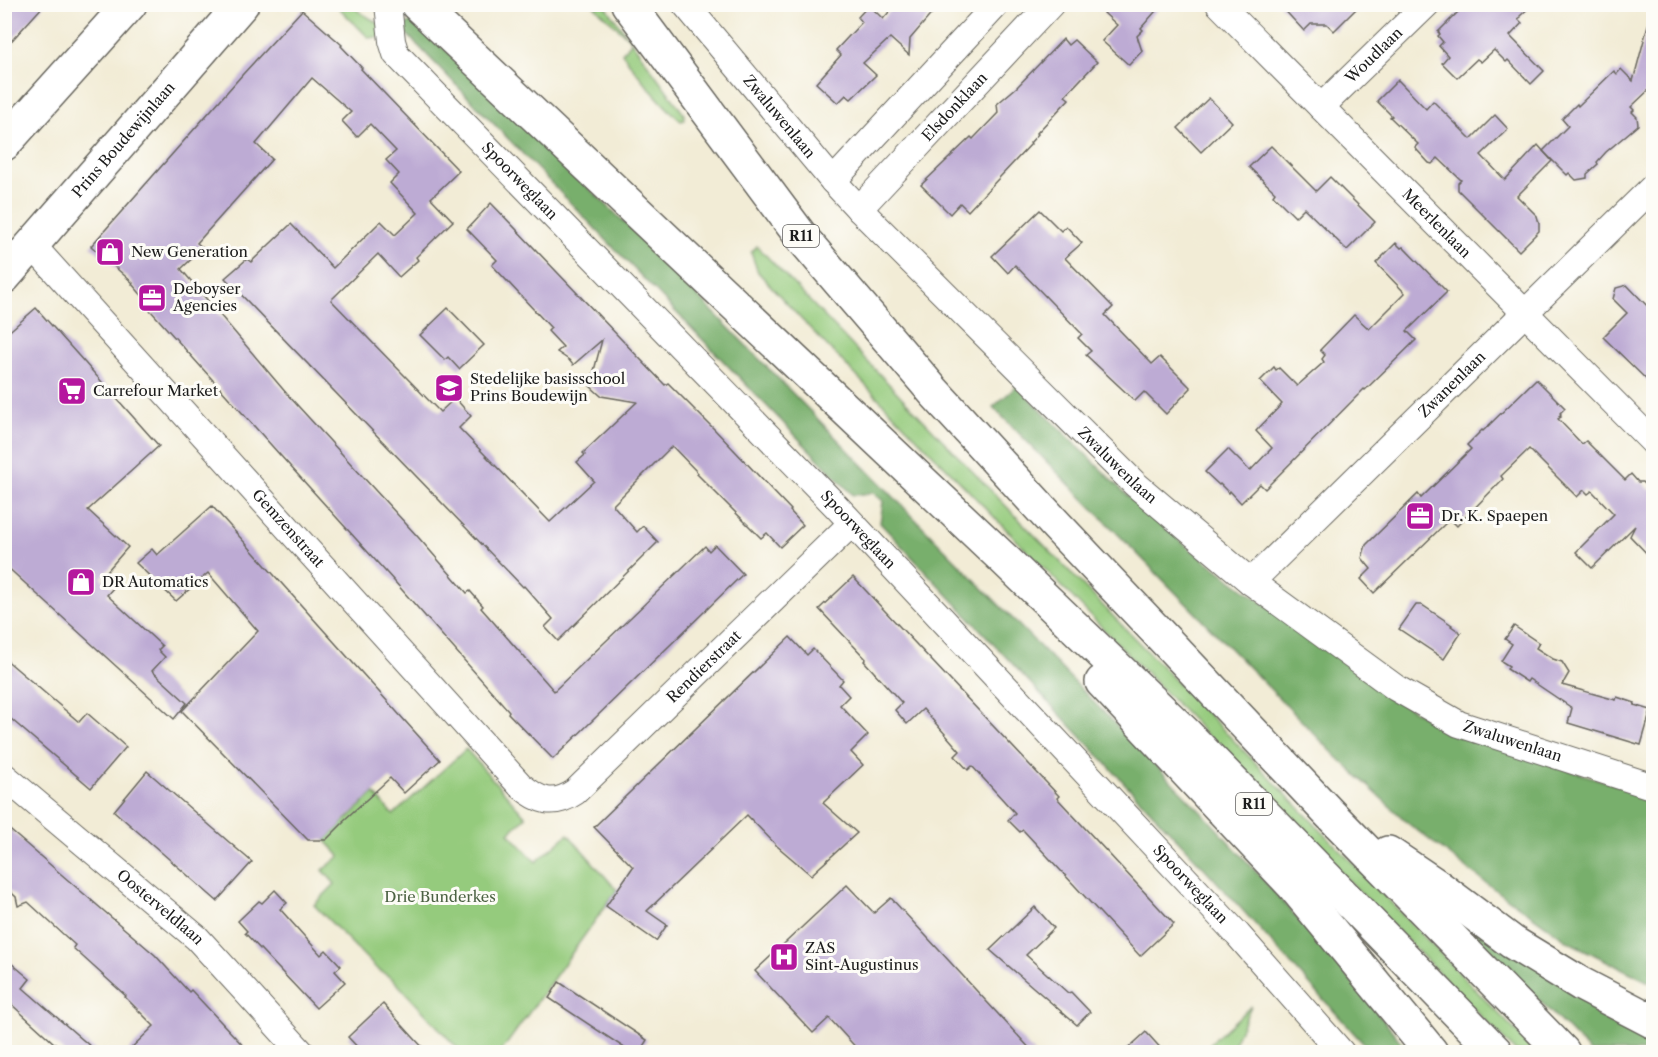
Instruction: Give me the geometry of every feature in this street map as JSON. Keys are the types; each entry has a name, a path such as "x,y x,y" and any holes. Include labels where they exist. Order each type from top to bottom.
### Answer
{"main road":[{"path":"4,144 130,4"},
{"name":"Prins Boudewijnlaan","path":"4,277 242,4"},
{"name":"R11","path":"417,4 1187,735 1496,1053"},
{"name":"R11","path":"628,4 803,239 934,392 1056,526 1329,813 1563,1053"},
{"path":"1006,561 1068,645 1293,885 1431,1053"},
{"path":"1329,813 1437,886 1512,942 1581,984 1653,1022"}],"street":[{"name":"Spoorweglaan","path":"388,4 392,41 396,54 851,524 1215,909 1341,1053"},
{"name":"Zwaluwenlaan","path":"685,4 859,209 1135,484 1251,582 1396,688 1460,724 1653,787"},
{"path":"833,181 997,4"},
{"name":"Elsdonklaan","path":"859,209 1051,4"},
{"name":"Meerlenlaan","path":"1219,4 1653,443"},
{"name":"Woudlaan","path":"1321,107 1427,4"},
{"name":"Zwanenlaan","path":"1251,582 1653,186"},
{"name":"Gemzenstraat","path":"32,245 520,785 530,794 553,802"},
{"name":"Rendierstraat","path":"553,802 575,792 851,524"},
{"name":"Oosterveldlaan","path":"4,776 197,939 301,1053"}],"green space":[{"path":"336,5 351,5 383,26 382,34 369,38"},
{"path":"593,5 605,5 629,38"},
{"path":"416,21 647,244 1208,819 1311,934 1409,1052 1371,1052 1207,871 880,523 883,501 874,493 853,495 401,28"},
{"path":"632,42 684,114 685,120 681,121 665,105 622,53"},
{"path":"757,246 1536,1052 1516,1052 800,318 758,272 751,253"},
{"path":"1017,386 1142,510 1198,555 1376,686 1447,732 1653,796 1653,984 1571,943 1490,886 1410,825 1337,757 993,407"},
{"name":"Drie Bunderkes","path":"466,749 526,817 509,833 536,862 568,834 617,890 501,1052 461,1052 393,979 377,969 314,905 335,884 323,870 340,856 325,840 374,793 393,815"},
{"path":"1451,910 1653,1029 1653,1052 1590,1052"},
{"path":"1251,1006 1230,1052 1201,1052"}],"building":[{"path":"4,4 45,4 4,49"},
{"path":"896,4 940,4 910,39 909,55 890,38 863,63 876,75 851,99 846,95 838,103 816,83 841,55 836,50 862,22 858,17 869,5 883,19"},
{"path":"1113,4 1162,4 1141,28 1143,30 1137,36 1142,51 1129,65 1102,41 1117,25 1104,13"},
{"path":"1279,4 1361,4 1334,31 1327,24 1311,24 1304,31"},
{"path":"1466,4 1533,4 1520,16 1518,19 1522,23 1510,36 1544,71 1531,84 1508,60 1506,62 1494,50 1481,62 1477,59 1457,78 1442,63 1448,56 1439,46 1443,42 1438,32"},
{"path":"302,10 342,45 361,69 459,171 431,198 453,221 416,257 418,260 399,277 378,254 331,300 440,412 455,398 471,416 459,428 550,522 594,481 577,462 585,455 583,453 637,402 601,396 590,386 602,340 573,365 557,352 563,347 548,331 551,328 492,265 497,260 467,229 491,203 665,385 668,383 715,430 803,525 780,547 767,533 761,538 672,446 613,505 637,532 643,526 658,542 558,641 545,627 553,619 524,586 225,278 247,259 251,262 291,224 333,268 381,221 395,235 418,213 390,183 399,174 386,160 396,151 370,124 357,137 342,121 351,112 312,78 256,144 272,159 197,243 203,248 181,269 287,394 467,593 470,591 483,606 481,608 554,691 705,546 709,551 715,545 743,574 553,759 508,713 509,711 395,582 150,310 152,307 133,283 91,246"},
{"path":"1648,25 1653,26 1653,86 1631,107 1637,117 1638,125 1606,152 1587,174 1587,178 1576,180 1569,173 1567,175 1543,151 1568,126 1562,119 1614,71 1617,74 1621,69 1633,81"},
{"path":"1063,39 1068,45 1074,40 1097,62 1065,96 1069,99 1037,133 1031,144 968,211 960,203 950,214 921,185 971,137 973,139 998,113 997,104 1017,87"},
{"path":"1398,80 1426,109 1433,101 1471,139 1495,115 1508,129 1481,155 1505,180 1538,145 1552,161 1517,196 1537,216 1539,223 1539,231 1519,251 1458,190 1458,183 1461,180 1438,158 1432,164 1429,163 1415,147 1418,144 1377,101"},
{"path":"1209,98 1232,122 1201,152 1178,128"},
{"path":"1271,146 1316,191 1330,177 1375,222 1347,250 1304,208 1295,217 1273,195 1275,192 1249,167"},
{"path":"1040,210 1061,231 1066,226 1082,243 1065,258 1113,307 1105,315 1152,364 1160,357 1191,388 1166,414 1144,392 1135,401 1086,355 1091,351 1078,338 1082,334 1015,265 1008,273 992,256"},
{"path":"1396,243 1401,248 1403,247 1447,292 1407,331 1416,340 1265,489 1260,484 1241,503 1230,491 1229,493 1205,472 1228,449 1250,471 1272,448 1256,431 1282,404 1260,381 1274,367 1276,370 1279,368 1297,386 1324,362 1322,359 1325,355 1320,350 1354,315 1369,329 1405,293 1376,263"},
{"path":"1627,285 1653,312 1653,386 1603,337 1627,313 1613,299 1616,288"},
{"path":"36,308 159,446 88,510 128,547 101,578 113,588 107,595 162,646 158,650 165,657 152,671 187,703 174,719 4,564 4,336"},
{"path":"448,308 484,345 459,369 448,357 445,360 420,335"},
{"path":"1536,379 1565,408 1558,419 1582,444 1586,441 1625,480 1631,474 1651,491 1653,485 1653,560 1630,536 1635,526 1592,568 1576,552 1614,514 1592,491 1588,494 1584,490 1577,497 1529,449 1501,476 1503,479 1457,526 1450,519 1374,593 1361,579 1371,569 1362,558 1366,545 1418,494 1421,498 1471,449 1467,445"},
{"path":"212,506 440,760 404,793 390,778 343,821 326,840 308,840 182,711 258,631 208,573 176,601 136,563 152,549 157,555"},
{"path":"853,577 1059,796 1057,798 1174,924 1140,956 1023,830 1020,832 1008,820 1015,813 972,766 968,770 955,756 960,751 923,709 907,724 895,710 902,703 864,661 866,659 819,609"},
{"path":"1416,605 1422,605 1461,633 1444,659 1399,629"},
{"path":"1514,626 1539,643 1536,648 1562,662 1569,673 1562,685 1616,700 1617,697 1651,710 1641,745 1568,723 1572,708 1529,679 1527,682 1507,669 1509,666 1501,661 1512,644 1505,639"},
{"path":"790,637 807,655 813,649 843,680 839,685 849,696 840,705 868,735 851,752 863,765 823,803 857,833 811,875 777,846 747,815 647,911 667,925 656,941 606,906 633,867 594,827"},
{"path":"4,658 79,722 87,713 126,747 91,788 4,713"},
{"path":"147,771 252,862 217,901 114,811"},
{"path":"4,825 155,955 250,1053 126,1053 154,1026 126,996 73,948 75,945 28,902 18,906 16,897 4,886"},
{"path":"847,885 874,913 891,898 1034,1053 861,1053 829,1018 813,1033 755,971"},
{"path":"275,890 287,903 280,909 321,955 326,950 341,966 335,971 345,982 316,1008 245,933 247,931 238,921 259,901 262,903"},
{"path":"1035,907 1054,928 1026,955 1068,993 1071,992 1090,1012 1077,1025 990,950"},
{"path":"4,957 30,979 23,988 98,1053 65,1053 10,1003 4,1009"},
{"path":"559,982 647,1040 639,1053 632,1053 549,998"},
{"path":"383,1004 428,1053 363,1053 348,1037"},
{"path":"1146,1032 1165,1053 1123,1053"}],"place":[{"name":"New Generation","path":"110,252"},
{"name":"Deboyser Agencies","path":"152,298"},
{"name":"Stedelijke basisschool Prins Boudewijn","path":"449,388"},
{"name":"Carrefour Market","path":"72,391"},
{"name":"Dr. K. Spaepen","path":"1420,516"},
{"name":"DR Automatics","path":"81,582"},
{"name":"ZAS Sint-Augustinus","path":"784,957"}]}
